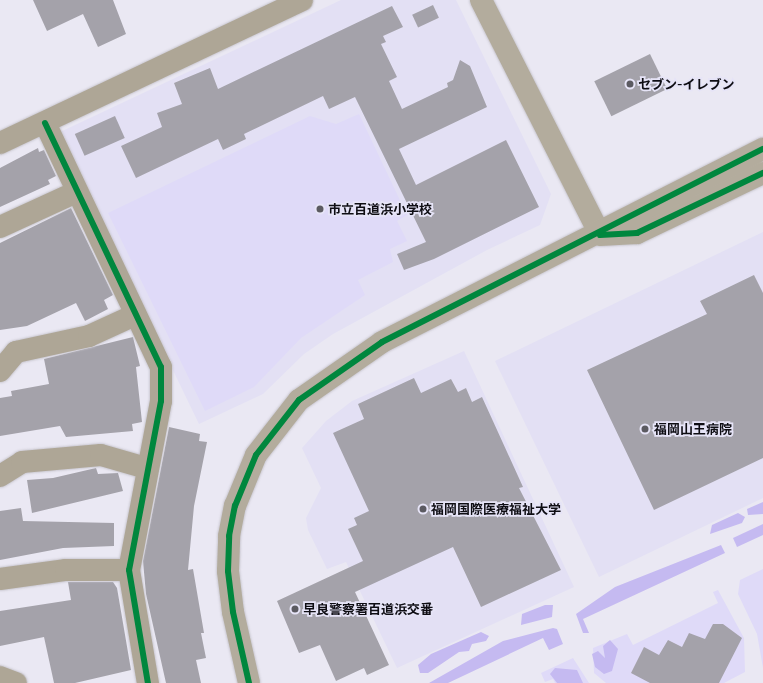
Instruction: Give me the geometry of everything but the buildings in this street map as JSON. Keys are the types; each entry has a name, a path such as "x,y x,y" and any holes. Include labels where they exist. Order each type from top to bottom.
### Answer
{"street":[{"path":"0,143 302,0"},
{"path":"481,0 600,234"},
{"path":"45,123 76,192 161,367 161,401 146,468 129,570 148,683"},
{"path":"249,683 233,612 228,571 229,536 244,482 272,431 299,400 324,379 382,342 600,234 629,214 763,149"},
{"path":"600,234 637,233 763,173"},
{"path":"0,227 76,192"},
{"path":"0,371 16,352 89,336 136,316"},
{"path":"0,476 22,462 101,455 146,468"},
{"path":"0,579 66,570 129,570"},
{"path":"0,677 16,683"}],"shaded area":[{"name":"市立百道浜小学校","path":"341,0 456,0 551,194 540,225 487,250 333,334 304,354 263,394 199,424 58,133"},
{"path":"359,114 407,215 397,221 407,241 390,249 393,262 358,280 365,295 301,338 254,387 205,411 108,213 310,116 336,124"},
{"name":"福岡山王病院","path":"763,232 763,498 599,577 495,361"},
{"name":"福岡国際医療福祉大学","path":"464,351 574,587 397,668 346,562 327,569 308,530 306,518 321,488 302,448 326,421 352,401"},
{"path":"763,502 763,514 748,515 747,509"},
{"path":"738,513 745,517 742,523 710,534 712,525"},
{"path":"763,524 763,535 737,547 733,538"},
{"path":"721,545 725,553 583,619 589,633 583,633 576,614 615,587"},
{"path":"763,569 763,668 757,634 738,594 740,580"},
{"path":"718,590 744,638 745,672 724,683 606,683 594,673 593,648 627,634 633,645 718,603 713,592"},
{"path":"545,605 553,605 552,617 521,625 522,614"},
{"path":"553,628 557,629 563,644 549,650 543,638 448,683 429,683 503,641"},
{"path":"481,632 489,636 486,641 472,644 469,651 459,652 428,673 420,673 418,665 431,654"},
{"path":"610,640 618,649 612,671 604,674 595,667 592,654 598,651 605,658 603,646"},
{"path":"573,658 589,683 555,683 553,679 545,682 541,673"},
{"path":"555,668 577,670 583,683 557,683 550,674"}],"cycle path":[{"path":"45,123 161,367 161,401 129,570 148,683"},
{"path":"249,683 233,612 228,571 229,536 235,506 256,455 299,400 382,342 763,149"},
{"path":"600,235 637,233 763,173"}],"place":[{"name":"セブン-イレブン","path":"630,84"},
{"name":"市立百道浜小学校","path":"320,209"},
{"name":"福岡山王病院","path":"645,429"},
{"name":"福岡国際医療福祉大学","path":"423,509"},
{"name":"早良警察署百道浜交番","path":"295,609"}]}
